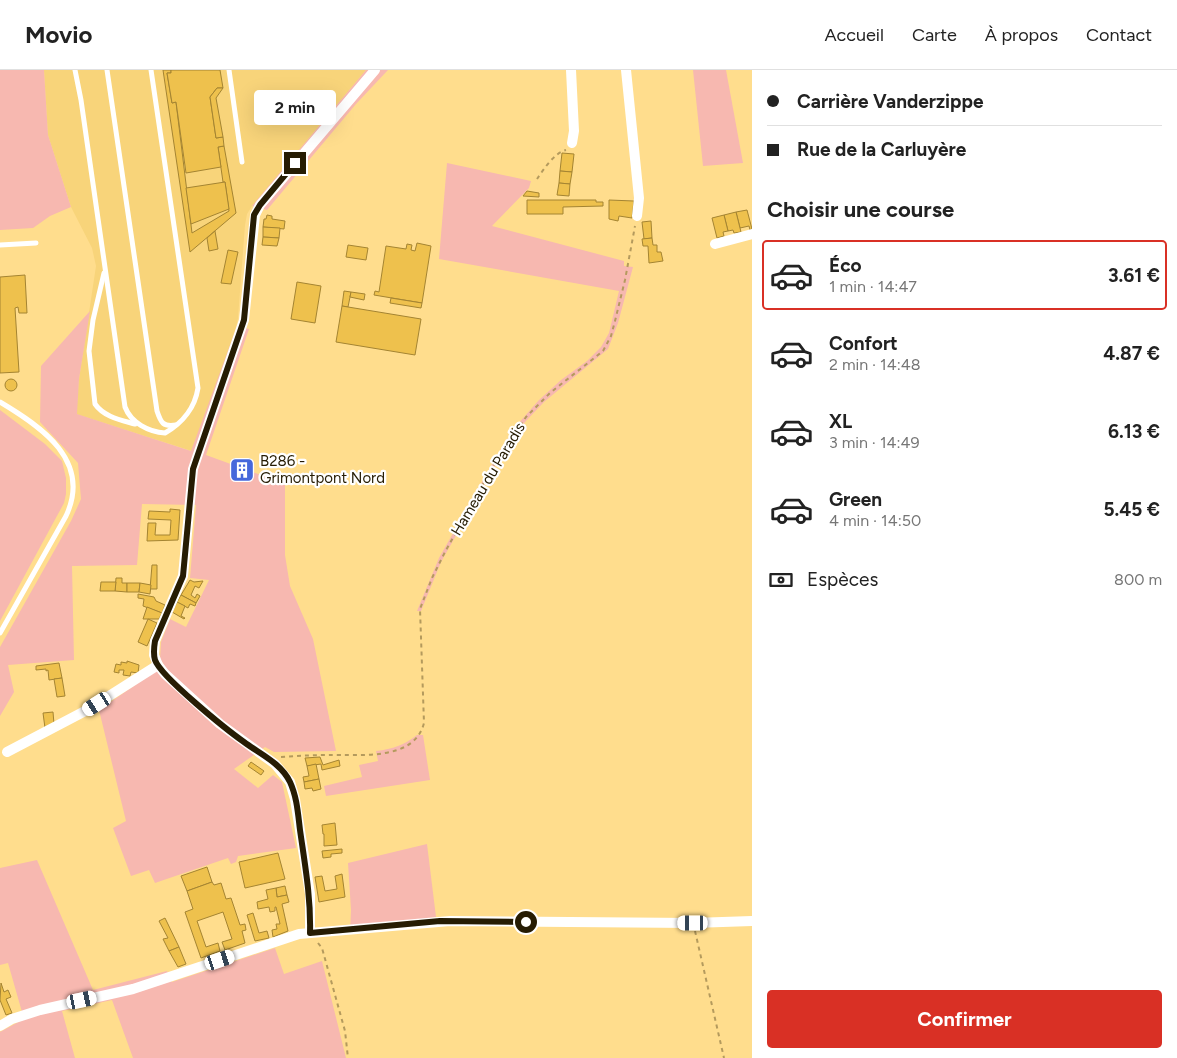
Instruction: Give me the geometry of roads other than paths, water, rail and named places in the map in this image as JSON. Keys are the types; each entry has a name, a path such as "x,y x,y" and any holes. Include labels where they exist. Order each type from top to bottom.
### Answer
{"street":[{"path":"310,933 310,894 295,799 290,782 286,775 268,758 215,720 165,674 158,665 154,654 155,641 180,585 184,569 193,469 244,320 254,215 260,205 375,70"},
{"path":"571,70 574,131 572,143"},
{"path":"626,70 639,198 637,216"},
{"path":"715,244 752,234"},
{"path":"8,752 87,710 158,665"},
{"path":"0,1026 31,1012 133,989 288,937 310,933 450,921 693,923 752,921"}],"lane":[{"path":"74,70 81,100 125,407 133,420 143,426"},
{"path":"107,70 157,411 163,424 168,426 177,425"},
{"path":"104,265 104,275 93,320 89,352 95,404 98,409 112,417 165,433 177,425 192,407 198,388 151,70"},
{"path":"229,70 242,162"},
{"path":"0,244 36,243"},
{"path":"0,402 35,426 60,450 70,466 74,488 66,516 0,633"}],"place":[{"name":"B286 - Grimontpont Nord","path":"242,470"}]}
